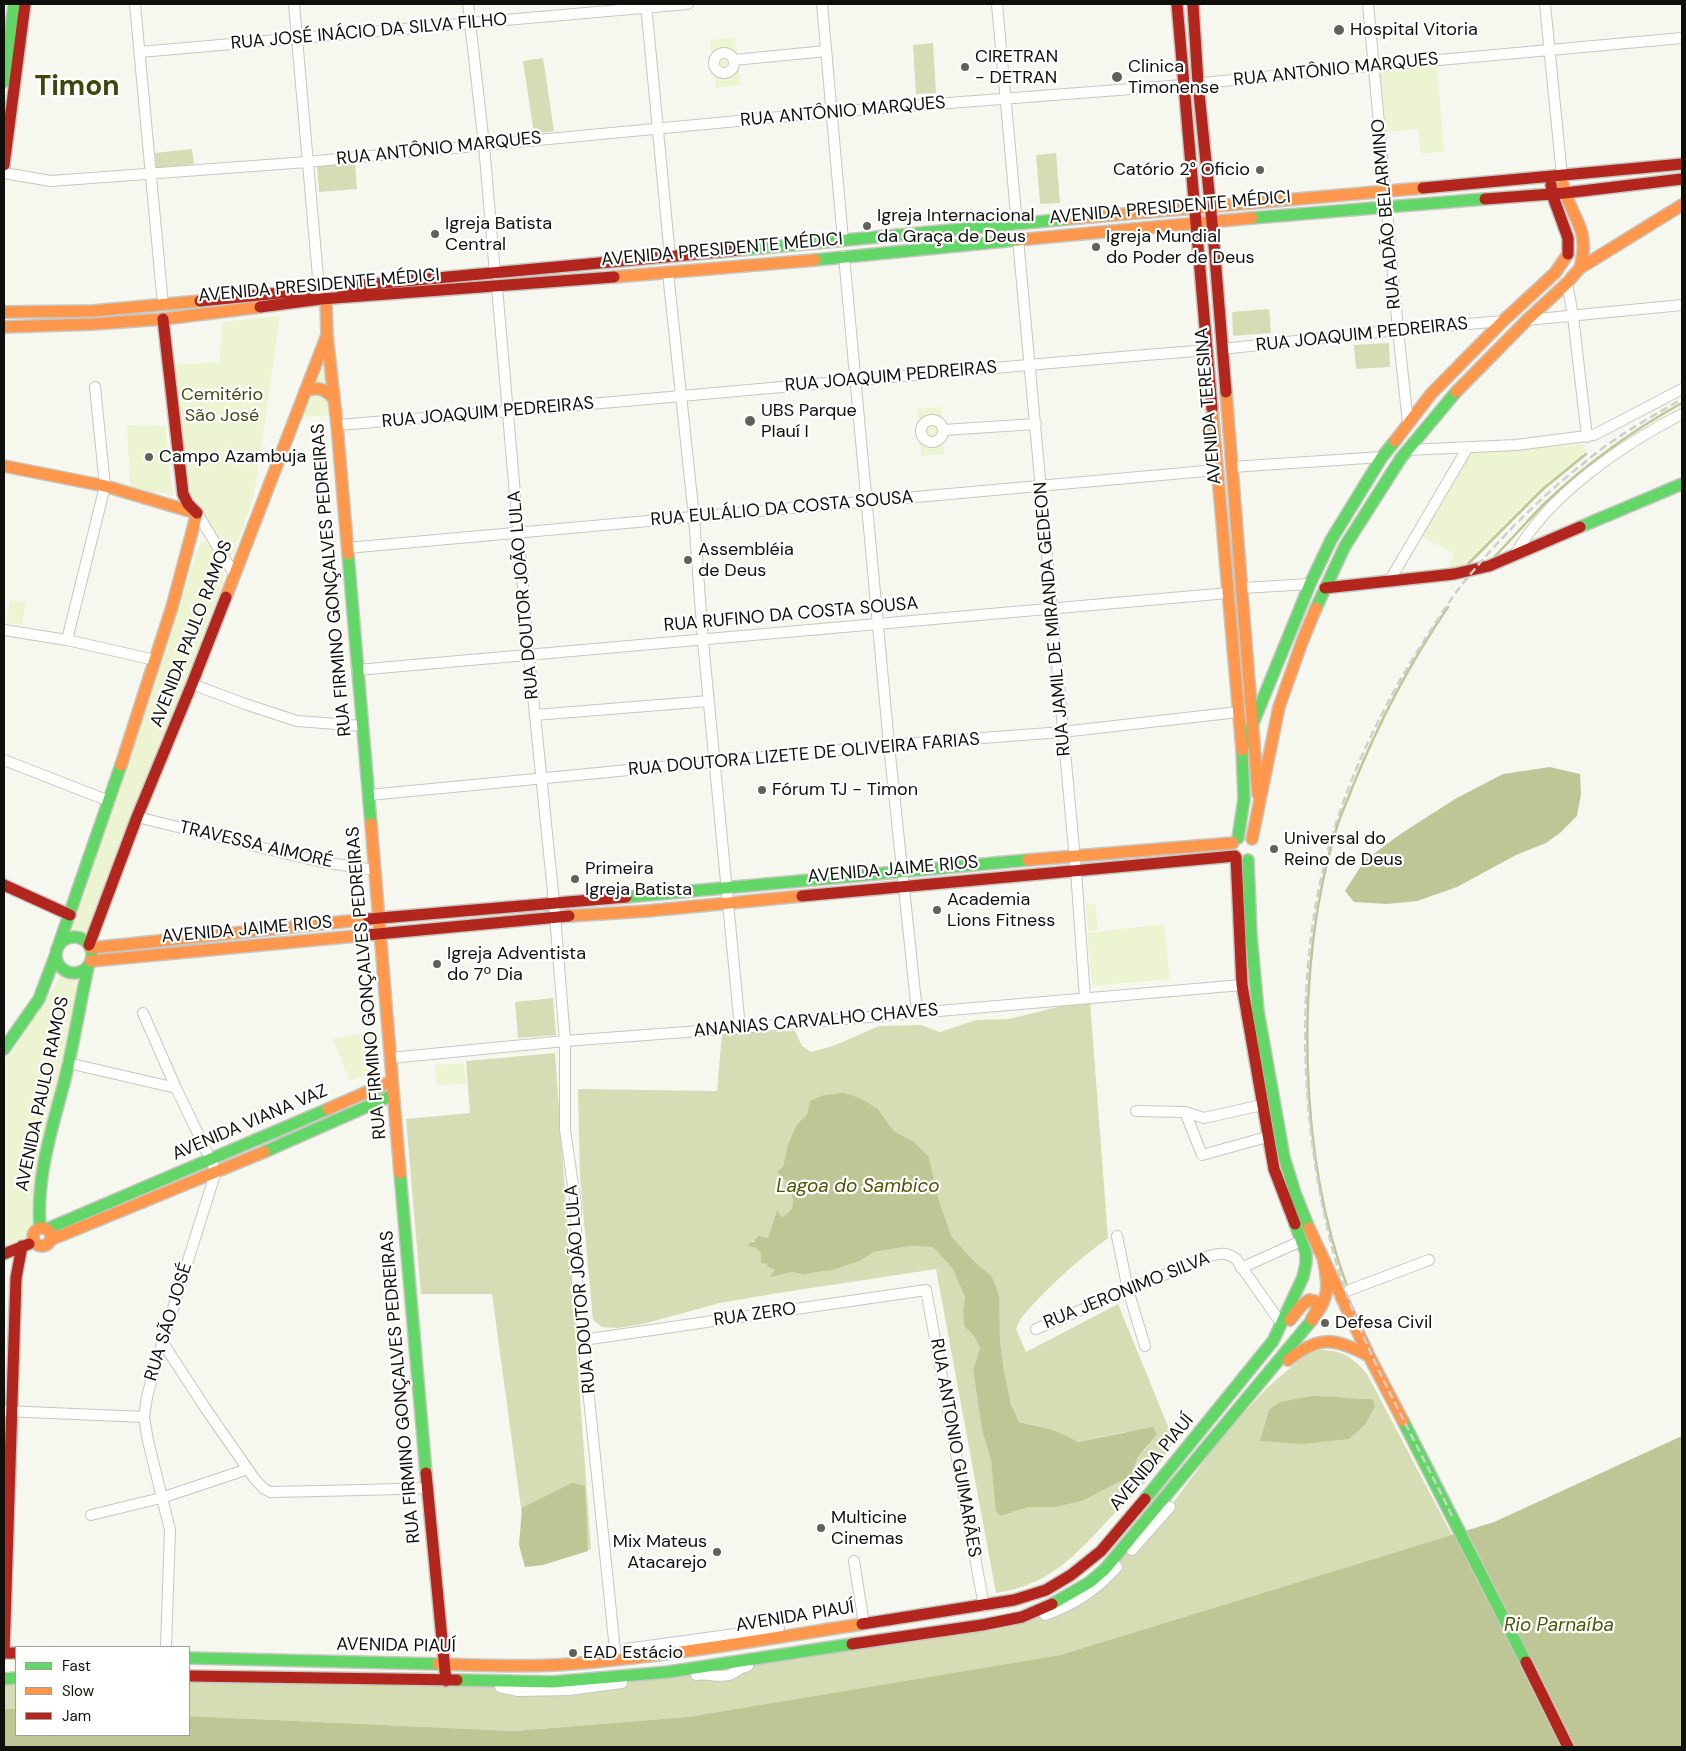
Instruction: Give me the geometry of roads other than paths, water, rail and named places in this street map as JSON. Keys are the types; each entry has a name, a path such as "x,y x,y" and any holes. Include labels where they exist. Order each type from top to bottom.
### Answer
{"main road":[{"path":"4,165 7,112 17,23 14,4"},
{"path":"4,82 17,23 25,4"},
{"name":"AVENIDA TERESINA","path":"1177,4 1242,750 1244,800 1235,841"},
{"name":"AVENIDA TERESINA","path":"1193,4 1198,83 1212,221 1254,722 1259,805"},
{"name":"AVENIDA PRESIDENTE MÉDICI","path":"4,312 93,311 163,305 843,240 1682,164"},
{"path":"1562,176 1565,193 1584,233 1584,257 1580,268"},
{"path":"1242,750 1310,584 1331,540 1382,457 1431,394 1564,263 1570,253 1566,229 1552,194 1550,177"},
{"name":"AVENIDA PRESIDENTE MÉDICI","path":"4,327 94,324 163,319 326,299 668,273 1196,222 1565,193 1682,179"},
{"path":"1568,1747 1369,1356 1339,1294 1295,1193 1284,1157 1258,1011 1251,935 1253,850 1259,805 1279,706 1302,642 1345,546 1407,450 1447,401 1580,268 1682,206"},
{"path":"1100,217 1101,232"},
{"path":"737,250 738,266"},
{"path":"409,282 410,294"},
{"name":"RUA FIRMINO GONÇALVES PEDREIRAS","path":"326,299 327,335 337,425 427,1488 446,1681"},
{"path":"209,300 211,314"},
{"path":"93,311 94,324"},
{"path":"163,319 183,494 188,504 197,513"},
{"name":"AVENIDA PAULO RAMOS","path":"90,946 137,817 192,684 327,335"},
{"path":"305,391 316,386 322,388 334,398"},
{"path":"1213,423 1229,422"},
{"path":"4,466 105,486 197,513"},
{"path":"1325,588 1473,570 1515,555 1682,484"},
{"path":"189,547 197,513"},
{"path":"1224,547 1239,546"},
{"name":"AVENIDA PAULO RAMOS","path":"57,949 110,801 189,547"},
{"path":"1289,636 1302,642"},
{"path":"1253,850 1245,836 1235,841 1232,850 1235,857 1242,985 1267,1137 1276,1176 1306,1253 1307,1277 1314,1283 1324,1279 1326,1274"},
{"name":"AVENIDA JAIME RIOS","path":"90,946 191,938 378,918 1235,841"},
{"path":"1235,857 1242,860 1253,850"},
{"name":"AVENIDA JAIME RIOS","path":"89,964 555,917 1235,857"},
{"path":"4,885 70,915"},
{"path":"645,895 647,910"},
{"path":"468,911 469,926"},
{"path":"286,928 288,944"},
{"path":"4,1049 39,999 57,949 66,938 74,936 83,938 90,946 89,964 78,973 67,972 59,966 57,949"},
{"path":"191,938 193,953"},
{"name":"AVENIDA PAULO RAMOS","path":"46,1232 38,1203 40,1179 89,964"},
{"name":"AVENIDA VIANA VAZ","path":"46,1232 122,1196 211,1160 392,1081"},
{"name":"AVENIDA VIANA VAZ","path":"46,1232 127,1208 290,1141 393,1095"},
{"path":"4,1254 35,1242 34,1233 46,1232"},
{"path":"4,1653 8,1411 16,1278 22,1246"},
{"name":"AVENIDA PIAUÍ","path":"190,1676 553,1682 668,1672 982,1625 1022,1617 1077,1591 1105,1569 1321,1309 1328,1295 1329,1288 1323,1258"},
{"name":"AVENIDA PIAUÍ","path":"190,1658 510,1666 555,1665 666,1655 984,1606 1037,1594 1069,1578 1101,1552 1180,1457 1273,1341 1299,1288 1306,1263"},
{"path":"1273,1341 1302,1305 1309,1300 1315,1301 1318,1304 1318,1310 1311,1320"},
{"name":"AVENIDA PIAUÍ","path":"1255,1390 1302,1348 1317,1342 1328,1340 1338,1342 1369,1356"},
{"path":"509,1682 510,1666"}],"street":[{"path":"135,4 163,305"},
{"path":"294,4 319,289"},
{"path":"468,4 484,145 495,274"},
{"name":"RUA JOSÉ INÁCIO DA SILVA FILHO","path":"140,52 646,6 688,4"},
{"path":"822,4 843,240"},
{"path":"997,4 1017,225"},
{"name":"RUA ADÃO BELARMINO","path":"1368,4 1408,423"},
{"path":"1544,4 1562,176"},
{"path":"646,6 670,257"},
{"name":"RUA ANTÔNIO MARQUES","path":"4,173 51,182 308,162 832,112 1183,85 1682,38"},
{"path":"734,60 826,51"},
{"name":"RUA JAMIL DE MIRANDA GEDEON","path":"1018,240 1036,424 1062,732 1075,855 1085,998"},
{"path":"844,256 889,745 917,1012"},
{"path":"668,273 694,518 703,641 740,1028"},
{"path":"1567,283 1573,316 1587,437"},
{"name":"RUA DOUTOR JOÃO LULA","path":"497,287 529,656 554,902"},
{"path":"1513,313 1527,320 1682,306"},
{"name":"RUA JOAQUIM PEDREIRAS","path":"1222,349 1503,321"},
{"name":"RUA JOAQUIM PEDREIRAS","path":"337,425 508,412 855,380 945,374 1030,364 1207,350"},
{"path":"67,640 105,486 95,387"},
{"path":"1407,450 1516,445 1552,439 1587,437 1682,389"},
{"path":"1515,555 1534,525 1568,491 1638,438 1682,414"},
{"path":"943,430 1036,424"},
{"path":"1390,580 1468,447"},
{"path":"1232,467 1382,457"},
{"name":"RUA EULÁLIO DA COSTA SOUSA","path":"347,548 1217,470"},
{"path":"197,513 234,574"},
{"name":"AVENIDA PAULO RAMOS","path":"189,547 197,536 211,535"},
{"path":"1242,588 1310,584"},
{"name":"RUA RUFINO DA COSTA SOUSA","path":"357,670 703,641 1228,593"},
{"path":"4,630 67,640 155,660"},
{"path":"192,684 245,704 297,720 362,726"},
{"path":"535,715 709,701"},
{"name":"RUA DOUTORA LIZETE DE OLIVEIRA FARIAS","path":"369,795 889,745 1062,732 1238,712"},
{"path":"4,760 110,801"},
{"name":"TRAVESSA AIMORÉ","path":"137,817 304,858 375,870"},
{"path":"554,902 555,917"},
{"name":"RUA DOUTOR JOÃO LULA","path":"555,917 565,1041 566,1130 576,1206 576,1249 583,1340 616,1660"},
{"name":"ANANIAS CARVALHO CHAVES","path":"390,1058 565,1041 1242,985"},
{"path":"143,1013 216,1171"},
{"path":"68,1062 176,1088"},
{"path":"1136,1111 1185,1112 1204,1118 1262,1105"},
{"path":"1185,1112 1202,1155 1267,1137"},
{"path":"284,1128 290,1141"},
{"name":"RUA SÃO JOSÉ","path":"166,1646 170,1538 144,1417 147,1397 216,1171"},
{"path":"122,1196 127,1208"},
{"path":"1118,1236 1128,1290 1145,1346"},
{"path":"1241,1268 1301,1240"},
{"name":"RUA JERONIMO SILVA","path":"1036,1329 1209,1256 1223,1253 1236,1259 1281,1323"},
{"path":"1339,1294 1429,1260"},
{"name":"RUA ZERO","path":"583,1340 926,1290"},
{"name":"RUA ANTONIO GUIMARÃES","path":"926,1290 984,1606"},
{"path":"163,1343 206,1410 248,1469 263,1488 270,1492 307,1490 372,1491 427,1488"},
{"path":"8,1411 144,1417"},
{"path":"91,1515 161,1498 248,1469"},
{"path":"190,1681 403,1684 504,1688 518,1691 569,1690 629,1681 706,1674 716,1676 731,1674 738,1668 1001,1628 1032,1620 1059,1610 1082,1598 1105,1581 1170,1507"},
{"path":"854,1562 864,1624"},
{"path":"626,1649 779,1628"}],"water":[{"path":"1550,767 1580,774 1581,794 1577,816 1560,833 1546,843 1516,855 1457,887 1417,901 1387,904 1354,902 1345,891 1364,861 1399,835 1455,799 1503,774"},
{"name":"Lagoa do Sambico","path":"844,1093 860,1098 878,1109 894,1131 913,1141 929,1157 939,1201 952,1237 992,1277 999,1296 1000,1343 1004,1372 1011,1404 1019,1422 1056,1431 1077,1442 1153,1427 1157,1434 1138,1457 1131,1476 1082,1501 1056,1507 1028,1507 1001,1516 996,1511 991,1460 982,1431 973,1370 980,1348 974,1336 964,1326 963,1309 965,1297 952,1268 933,1247 911,1246 874,1252 860,1261 830,1271 805,1275 792,1272 769,1278 775,1270 766,1266 769,1264 761,1263 761,1254 756,1248 748,1246 758,1236 768,1238 777,1210 782,1217 793,1205 791,1194 783,1190 786,1181 777,1172 783,1167 788,1144 797,1124 807,1114 810,1101 824,1095"},
{"path":"1313,1396 1371,1399 1375,1406 1365,1425 1349,1439 1302,1444 1260,1441 1269,1410 1280,1402"},
{"name":"Rio Parnaíba","path":"1682,1436 1682,1747 4,1747 4,1709 15,1709 15,1736 190,1736 190,1716 514,1731 687,1717 1060,1655 1494,1522"},
{"path":"572,1483 585,1486 588,1551 543,1565 525,1567 519,1545 522,1508"}],"waterway":[{"path":"1495,556 1545,503 1593,461 1628,436 1682,403"},
{"path":"1468,564 1543,489 1586,454"},
{"path":"1348,1289 1331,1236 1319,1180 1311,1121 1308,1000 1313,940 1322,883 1339,820 1372,741 1395,695 1420,650 1448,607"}],"railway":[{"path":"1452,1516 1386,1386 1356,1320 1333,1251 1323,1206 1314,1159 1309,1111 1305,1015 1313,920 1322,874 1340,811 1365,749 1395,689 1445,608 1462,585 1515,525 1574,471 1623,434 1682,399"}],"place":[{"name":"Hospital Vitoria","path":"1339,30"},
{"name":"CIRETRAN - DETRAN","path":"965,67"},
{"name":"Clinica Timonense","path":"1117,77"},
{"name":"Catório 2° Oficio","path":"1260,170"},
{"name":"Igreja Internacional da Graça de Deus","path":"867,226"},
{"name":"Igreja Batista Central","path":"435,234"},
{"name":"Igreja Mundial do Poder de Deus","path":"1096,247"},
{"name":"UBS Parque PIauí I","path":"750,421"},
{"name":"Campo Azambuja","path":"149,457"},
{"name":"Assembléia de Deus","path":"688,560"},
{"name":"Fórum TJ - Timon","path":"762,790"},
{"name":"Universal do Reino de Deus","path":"1274,849"},
{"name":"Primeira Igreja Batista","path":"575,879"},
{"name":"Academia Lions Fitness","path":"937,910"},
{"name":"Igreja Adventista do 7º Dia","path":"437,964"},
{"name":"Defesa Civil","path":"1325,1323"},
{"name":"Multicine Cinemas","path":"821,1528"},
{"name":"Mix Mateus Atacarejo","path":"717,1552"},
{"name":"EAD Estácio","path":"573,1653"}],"district":[{"name":"Timon","path":"77,88"}],"park label":[{"name":"Cemitério São José","path":"222,405"}]}
